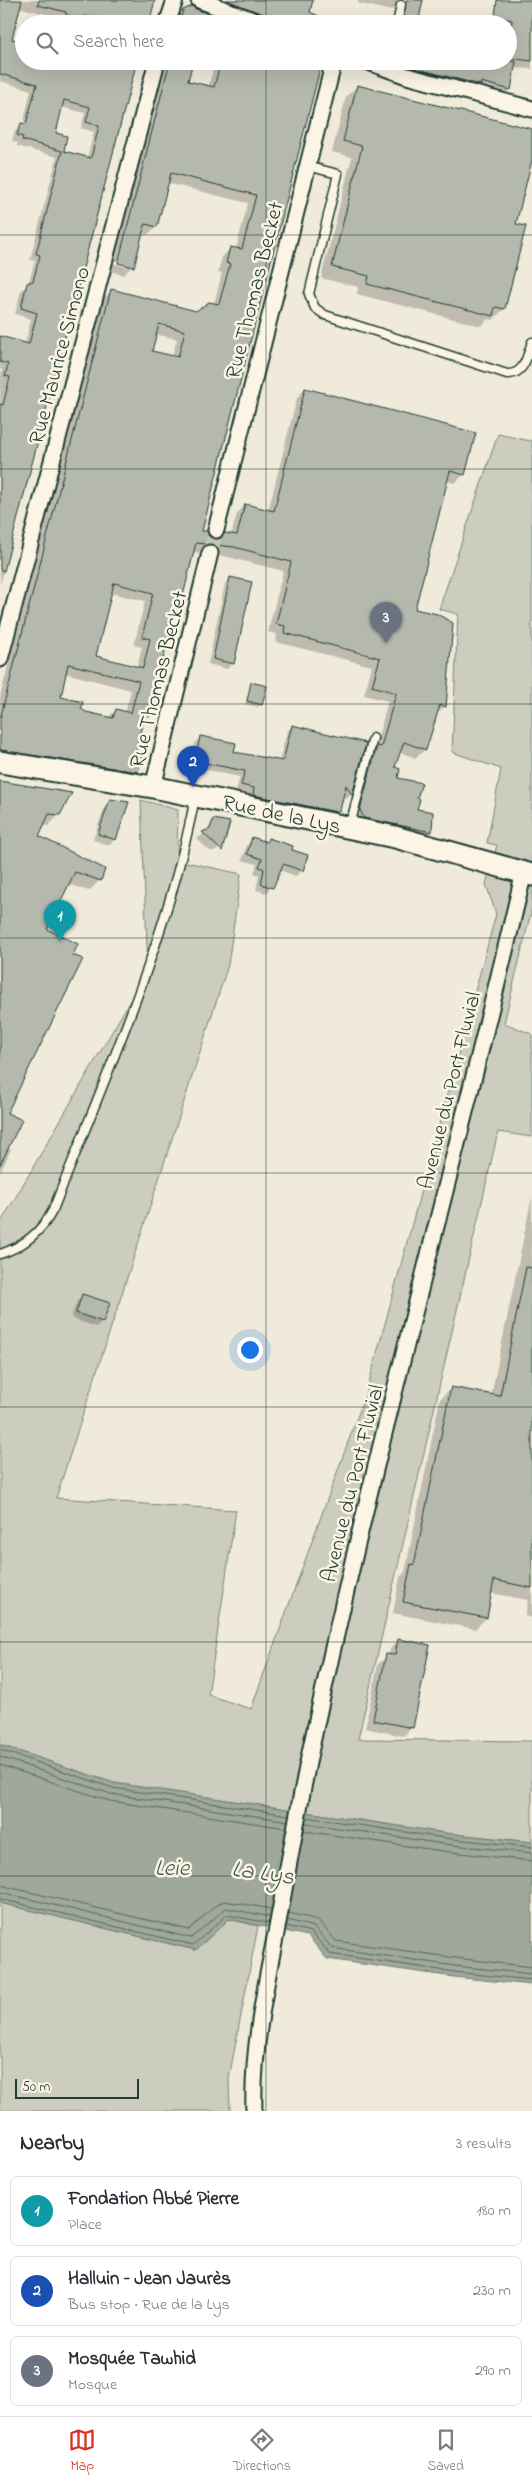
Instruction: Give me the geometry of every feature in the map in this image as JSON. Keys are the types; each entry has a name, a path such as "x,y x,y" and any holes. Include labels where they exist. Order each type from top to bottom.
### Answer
{"main road":[{"name":"Rue de la Lys","path":"0,762 153,787 349,827 433,846 528,873"}],"street":[{"path":"170,15 175,0"},
{"path":"199,0 239,15"},
{"name":"Rue Maurice Simono","path":"0,659 155,70"},
{"name":"Rue Thomas Becket","path":"216,530 332,70"},
{"path":"405,70 532,109"},
{"name":"Rue Thomas Becket","path":"153,787 210,553"},
{"name":"Avenue du Port Fluvial","path":"254,2111 255,2056 264,1995 305,1779 363,1519 528,873"}],"lane":[{"path":"399,15 401,4"},
{"path":"307,166 338,174 309,294 315,308 325,315 507,374 514,374 522,368 532,342"},
{"path":"349,827 372,738"},
{"path":"0,1254 30,1238 46,1221 53,1210 151,963 187,836 196,796"}],"shaded area":[{"path":"498,434 530,441 532,439 532,908 504,1023 532,1034 532,1137 498,1132 358,1739 532,1741 532,1842 445,1833 114,1783 0,1745 0,1224 148,970 141,800 178,810 177,860 241,874 228,965 56,1498 236,1510 208,1695 251,1709 367,1390 496,914 486,884 497,845 487,843 501,769 452,752 458,614 439,609"},
{"path":"0,1903 195,1950 228,1919 258,1926 229,2078 230,2111 0,2111"}],"water":[{"name":"Leie","path":"0,1745 114,1783 445,1833 532,1842 532,1985 454,1977 327,1959 308,1936 229,1919 196,1950 0,1903"}],"building":[{"path":"0,0 22,0 18,15 15,15 15,27 12,39 15,40 15,70 135,70 4,571 0,570 0,404 3,405 10,377 5,376 8,364 0,362 0,336 29,344 37,313 21,308 27,283 33,281 40,255 36,254 62,151 22,140 23,137 17,135 21,123 26,124 37,84 0,74","holes":["64,100 90,107 86,122 99,126 91,158 64,151 67,136 56,133"]},
{"path":"39,0 155,0 151,15 66,15 66,12 38,5"},
{"path":"226,0 313,0 310,12 316,15 266,15"},
{"path":"406,0 423,0 420,15 404,15"},
{"path":"497,0 532,0 532,61 517,59 517,15 495,15"},
{"path":"192,6 212,15 182,15 183,10"},
{"path":"168,70 191,70 188,81 214,87 219,70 320,70 202,531 207,531 209,536 214,539 219,539 225,533 237,535 245,504 274,511 305,388 476,433 465,475 450,471 415,609 437,614 453,623 446,707 440,705 426,750 404,742 395,767 400,769 398,778 422,783 417,798 420,799 417,809 433,812 432,832 364,818 360,810 377,746 381,747 396,693 372,686 380,658 284,633 285,626 276,624 291,562 234,547 196,543 182,600 178,599 149,716 144,715 135,756 142,757 138,772 0,750 0,719 111,289 196,311 209,302 219,304 230,264 226,263 230,247 242,249 256,195 171,173 157,227 145,224 134,267 118,263","holes":["159,324 185,331 178,357 152,351","114,583 153,593 142,637 150,639 143,668 96,656","68,664 139,681 131,713 116,709 113,718 86,712 81,709 83,702 61,697"]},
{"path":"422,70 514,70 511,90 481,82 481,85"},
{"path":"357,85 532,129 532,160 516,224 526,226 505,309 495,307 493,316 367,284 369,276 332,267 362,146 343,141"},
{"path":"230,577 252,582 234,664 213,659"},
{"path":"251,682 267,686 262,705 247,701"},
{"path":"292,725 366,743 352,795 346,785 340,810 337,812 253,795 254,788 241,785 245,771 195,761 200,736 236,743 234,752 283,761"},
{"path":"0,781 72,793 60,815 49,814 39,836 105,869 101,881 75,872 47,929 78,944 73,955 83,959 7,1113 22,1120 0,1165"},
{"path":"110,799 129,802 116,840 98,834"},
{"path":"213,819 230,822 222,851 202,832 210,829"},
{"path":"252,837 267,842 268,838 293,846 292,850 308,855 303,871 283,864 273,888 261,884 264,869 259,867 262,859 247,854"},
{"path":"526,1267 532,1268 532,1588 494,1580 487,1618 403,1602 411,1564 414,1565 451,1387 500,1396"},
{"path":"82,1294 110,1303 103,1322 76,1313"},
{"path":"398,1639 430,1645 413,1728 373,1720 386,1654 395,1655"}],"tunnel":[{"path":"210,553 216,530"}],"place":[{"name":"Mosquée Tawhid","path":"386,643"},
{"name":"Halluin – Jean Jaurès","path":"193,787"},
{"name":"Fondation Abbé Pierre","path":"60,941"}],"water label":[{"name":"La Lys","path":"263,1872"}]}
